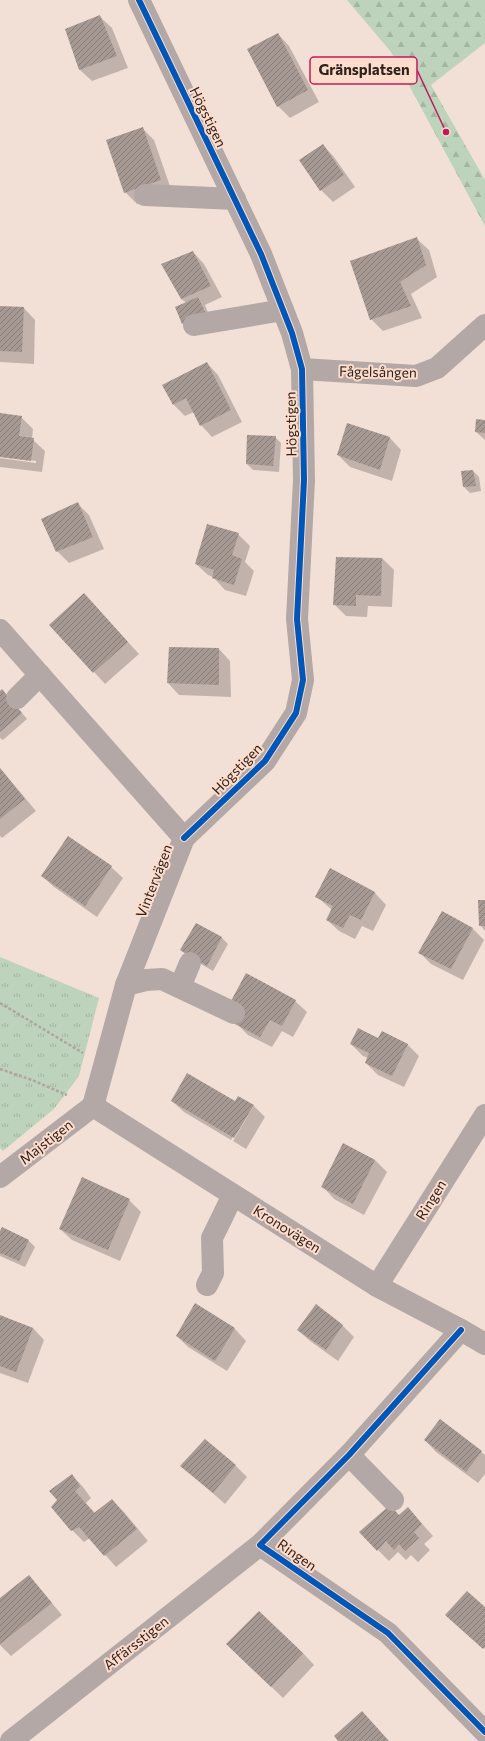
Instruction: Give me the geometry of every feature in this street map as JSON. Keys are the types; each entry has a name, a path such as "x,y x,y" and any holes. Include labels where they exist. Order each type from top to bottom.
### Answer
{"street":[{"name":"Högstigen","path":"139,0 261,254 292,333 302,369 304,480 297,619 303,680 296,713 265,761 184,838"},
{"path":"145,195 235,199"},
{"path":"194,326 282,310"},
{"name":"Fågelsången","path":"302,369 416,376 437,368 485,325"},
{"name":"Vintervägen","path":"0,630 184,838 126,985 93,1106"},
{"path":"17,698 40,675"},
{"path":"180,988 190,963"},
{"path":"126,985 146,980 162,979 234,1012"},
{"name":"Majstigen","path":"0,1177 93,1106"},
{"name":"Kronovägen","path":"93,1106 377,1286 485,1344"},
{"name":"Ringen","path":"377,1286 485,1115"},
{"path":"207,1285 213,1273 212,1238 233,1195"},
{"name":"Ringen","path":"461,1330 349,1455 260,1544 388,1633 483,1725"},
{"path":"349,1455 393,1500"},
{"name":"Affärsstigen","path":"11,1741 260,1544"}],"path":[{"path":"0,1002 104,1066"},
{"path":"0,1069 32,1080 93,1106"}],"green space":[{"path":"347,0 485,0 485,43 431,85 485,180 485,226 391,52"},
{"path":"0,957 99,998 79,1076 54,1109 3,1151 0,1148"}],"building":[{"path":"100,15 117,56 79,70 65,29"},
{"path":"278,33 308,90 277,107 247,49"},
{"path":"143,127 161,180 124,193 106,140"},
{"path":"323,144 344,175 320,191 299,160"},
{"path":"417,237 426,265 400,282 411,306 370,320 350,261"},
{"path":"193,251 211,286 181,299 161,264"},
{"path":"198,297 206,314 182,324 175,307"},
{"path":"0,306 24,307 22,352 0,351"},
{"path":"207,362 231,410 200,426 186,398 173,405 162,385"},
{"path":"0,413 22,416 19,436 34,438 31,461 0,457"},
{"path":"476,419 485,420 485,433 475,432"},
{"path":"347,423 390,437 380,470 337,455"},
{"path":"247,435 276,436 273,466 246,464"},
{"path":"473,470 476,486 463,487 461,471"},
{"path":"78,502 93,537 56,552 41,519"},
{"path":"207,524 239,533 232,555 242,559 234,585 212,578 214,570 195,564"},
{"path":"336,557 382,558 381,596 356,595 356,606 333,605"},
{"path":"84,593 128,642 93,673 49,625"},
{"path":"169,647 219,648 219,685 167,683"},
{"path":"2,689 22,713 0,732 0,691"},
{"path":"0,768 25,799 0,819"},
{"path":"68,836 112,866 85,906 41,876"},
{"path":"330,868 375,892 361,920 350,915 343,928 326,920 333,906 315,897"},
{"path":"478,900 485,900 485,926 479,926"},
{"path":"442,911 473,928 451,969 418,953"},
{"path":"196,923 222,937 207,966 180,950"},
{"path":"246,973 296,1000 282,1026 270,1020 260,1037 235,1024 244,1008 231,1001"},
{"path":"358,1028 378,1038 382,1031 408,1044 392,1076 365,1063 369,1053 350,1044"},
{"path":"187,1073 235,1101 238,1096 254,1105 234,1138 171,1101"},
{"path":"343,1143 375,1160 353,1204 321,1187"},
{"path":"82,1177 130,1199 108,1250 59,1229"},
{"path":"2,1227 29,1240 19,1261 0,1253 0,1231"},
{"path":"195,1303 235,1328 215,1361 176,1336"},
{"path":"316,1304 343,1325 326,1350 297,1330"},
{"path":"0,1315 33,1328 16,1372 0,1366"},
{"path":"440,1419 482,1451 466,1472 424,1440"},
{"path":"205,1439 236,1465 213,1493 180,1466"},
{"path":"72,1474 80,1486 75,1491 94,1513 112,1499 137,1529 104,1556 79,1527 71,1531 51,1507 57,1500 49,1491"},
{"path":"390,1505 399,1515 408,1507 422,1524 414,1532 419,1538 405,1551 399,1544 394,1550 386,1541 377,1551 359,1532"},
{"path":"29,1575 52,1603 0,1644 0,1598"},
{"path":"467,1591 485,1607 485,1647 483,1649 445,1615"},
{"path":"259,1611 303,1653 271,1687 226,1644"},
{"path":"362,1711 389,1741 338,1741 334,1736"}],"cycle path":[{"path":"139,0 261,254 292,333 302,369 304,480 297,619 303,680 296,713 265,761 184,838"},
{"path":"461,1330 349,1455 260,1545 388,1633 485,1732"}],"place":[{"name":"Gränsplatsen","path":"446,132"}]}
